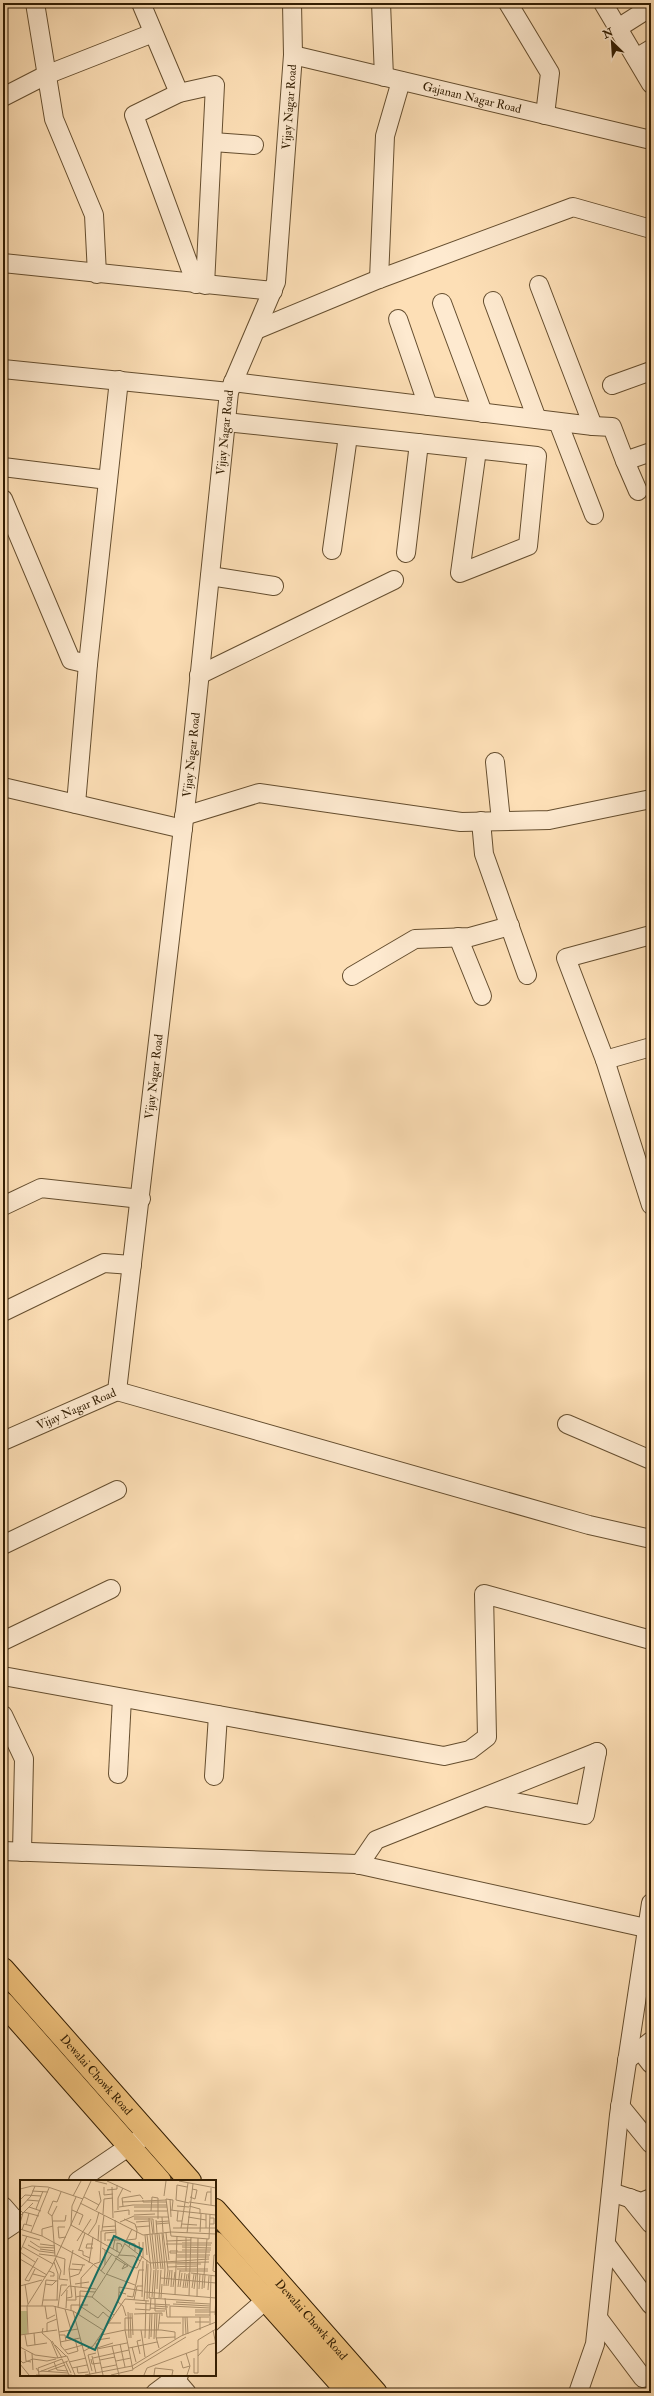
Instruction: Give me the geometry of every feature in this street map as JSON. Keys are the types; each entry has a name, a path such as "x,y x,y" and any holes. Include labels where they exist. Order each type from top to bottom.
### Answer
{"main road":[{"name":"Dewalai Chowk Road","path":"3,1970 189,2180"},
{"name":"Dewalai Chowk Road","path":"3,2003 159,2180"},
{"name":"Dewalai Chowk Road","path":"216,2211 376,2393"},
{"name":"Dewalai Chowk Road","path":"216,2244 349,2393"}],"street":[{"path":"35,3 54,119 94,215 97,274"},
{"path":"140,3 179,93"},
{"name":"Vijay Nagar Road","path":"3,1441 116,1391 141,1199 231,387 276,282 293,55 292,3"},
{"path":"379,279 385,136 393,79 381,3"},
{"path":"508,3 550,73 545,115"},
{"path":"604,3 618,28 643,54 651,84"},
{"path":"618,28 651,8"},
{"path":"3,97 46,75 153,33"},
{"name":"Gajanan Nagar Road","path":"293,55 651,140"},
{"path":"215,85 213,142 201,284 134,115 179,93 215,85"},
{"path":"213,142 254,145"},
{"path":"256,330 379,279 573,207 651,229"},
{"path":"3,263 97,274 273,291"},
{"path":"539,285 593,426"},
{"path":"493,301 537,419"},
{"path":"442,303 483,413"},
{"path":"398,319 428,406"},
{"path":"3,369 119,380 231,387 428,406 612,427 638,491"},
{"path":"612,385 651,371"},
{"path":"76,804 88,664 119,380"},
{"path":"226,422 537,456 528,546 460,573 477,450"},
{"path":"558,422 594,515"},
{"path":"332,550 348,436"},
{"path":"406,553 419,443"},
{"path":"625,461 651,452"},
{"path":"3,467 108,480"},
{"path":"3,499 71,660 88,664"},
{"path":"210,576 274,586"},
{"path":"199,675 394,580"},
{"path":"495,762 501,821"},
{"path":"3,787 76,804 183,823 259,793 461,822 549,820 651,799"},
{"path":"482,821 484,854 526,975"},
{"path":"352,976 415,939 470,937 510,926"},
{"path":"651,935 566,958 605,1060 651,1204"},
{"path":"458,938 482,996"},
{"path":"605,1060 651,1047"},
{"path":"3,1206 41,1188 141,1199"},
{"path":"3,1312 104,1263 132,1265"},
{"path":"116,1391 589,1525 651,1539"},
{"path":"568,1424 651,1460"},
{"path":"3,1545 117,1490"},
{"path":"3,1642 111,1590"},
{"path":"3,1676 444,1756 470,1750 487,1737 484,1594 651,1640"},
{"path":"118,1774 122,1698"},
{"path":"3,1715 24,1759 22,1852"},
{"path":"214,1776 218,1715"},
{"path":"359,1865 376,1840 597,1752 585,1815 486,1797"},
{"path":"3,1852 359,1865 646,1928"},
{"path":"578,2393 595,2344 620,2106 639,2050 646,1928 651,1908"},
{"path":"639,2050 651,2064"},
{"path":"620,2106 651,2144"},
{"path":"79,2180 148,2134"},
{"path":"611,2192 641,2202 651,2198"},
{"path":"630,2198 651,2224"},
{"path":"3,2206 14,2224"},
{"path":"606,2244 651,2305"},
{"path":"216,2343 266,2300"},
{"path":"598,2318 643,2378"},
{"path":"155,2393 177,2377 187,2393"}]}
